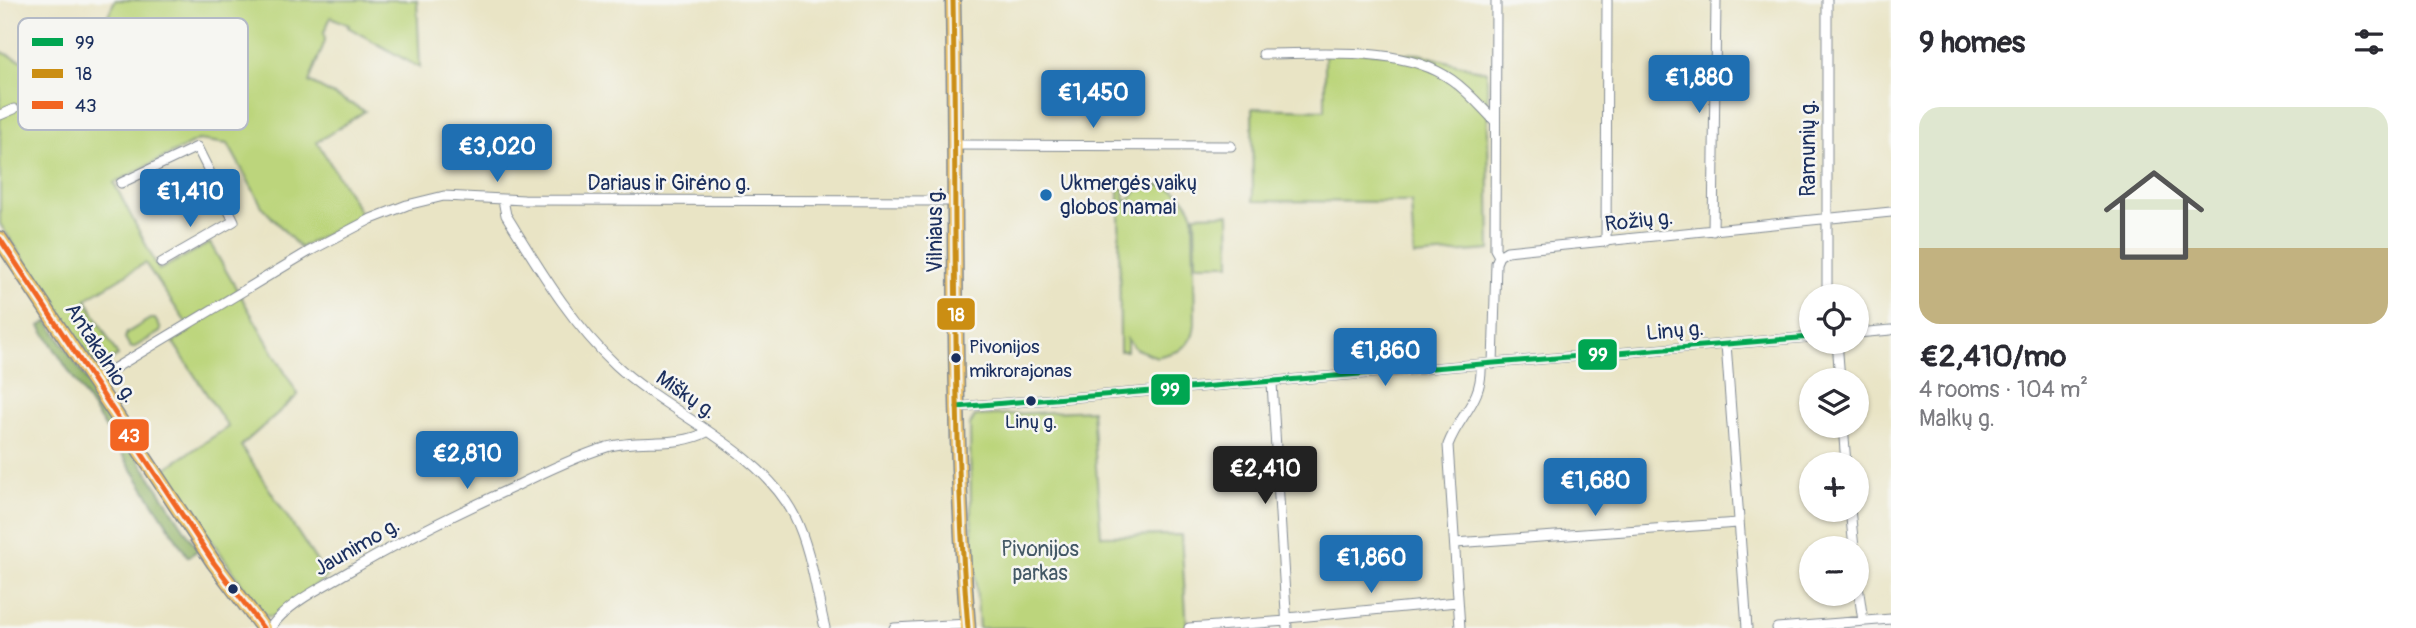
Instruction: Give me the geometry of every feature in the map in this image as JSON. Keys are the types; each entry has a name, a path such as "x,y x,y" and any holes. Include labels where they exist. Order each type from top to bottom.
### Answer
{"main road":[{"name":"Vilniaus g.","path":"953,0 957,407 960,512 968,626"},
{"name":"Antakalnio g.","path":"0,239 150,468 224,577 263,628"}],"street":[{"path":"1493,364 1496,263 1499,256 1495,249 1496,0"},
{"path":"1606,242 1607,0"},
{"path":"1713,231 1716,0"},
{"name":"Ramunių g.","path":"1826,284 1827,0"},
{"path":"1263,54 1371,55 1416,63 1451,79 1474,98 1494,121"},
{"path":"0,115 14,109"},
{"path":"956,145 1231,146"},
{"path":"121,183 197,147 234,221 161,263"},
{"name":"Dariaus ir Girėno g.","path":"94,380 307,253 370,219 407,205 444,196 503,200 955,201"},
{"name":"Miškų g.","path":"503,200 506,215 584,332 626,373 756,470 784,499 800,528 825,628"},
{"name":"Rožių g.","path":"1499,256 1507,251 1891,212"},
{"path":"1869,332 1891,330"},
{"name":"Linų g.","path":"957,407 1799,338"},
{"path":"1726,344 1746,628"},
{"path":"1460,628 1448,445 1452,434 1475,401 1481,365"},
{"path":"1272,383 1287,622"},
{"name":"Jaunimo g.","path":"270,628 290,607 307,596 395,544 460,510 611,446 690,439 707,432"},
{"path":"1455,543 1738,523"},
{"path":"1189,628 1287,622 1457,602"},
{"path":"1861,606 1863,621"},
{"path":"1777,628 1891,619"},
{"path":"894,628 968,626"}],"green space":[{"path":"115,0 417,0 420,68 331,17 309,82 365,111 317,142 362,215 300,248 263,208 228,144 198,140 114,183 159,270 210,243 298,395 241,446 327,577 275,616 264,616 163,470 228,427 173,342 191,330 145,263 86,299 118,356 97,367 0,224 0,51 18,59 18,130 248,130 248,18 107,18"},
{"path":"1325,50 1419,54 1487,72 1490,250 1414,256 1411,202 1253,201 1252,108 1325,110"},
{"path":"1158,185 1180,194 1193,215 1195,324 1193,335 1187,344 1178,351 1157,357 1136,349 1127,339 1127,351 1120,351 1119,188 1124,188 1125,203 1138,190"},
{"path":"1229,214 1230,264 1196,264 1195,215"},
{"path":"150,319 155,319 160,332 133,348 130,347 125,338 127,333"},
{"path":"48,321 198,550 188,557 40,326"},
{"name":"Pivonijos parkas","path":"1092,410 1101,536 1181,535 1187,628 979,628 971,515 970,425 975,416"}],"transit line":[{"name":"18","path":"953,0 957,393 968,628"},
{"name":"43","path":"0,239 214,563 263,628"},
{"name":"99","path":"957,407 1799,338"}],"place":[{"name":"Ukmergės vaikų globos namai","path":"1046,195"},
{"name":"Pivonijos mikrorajonas","path":"956,358"},
{"name":"Linų g.","path":"1031,401"}]}
